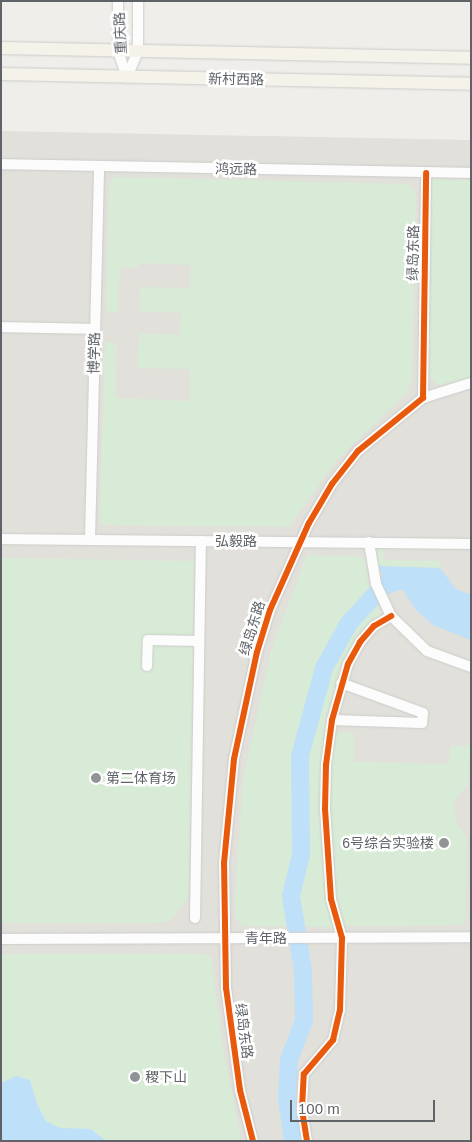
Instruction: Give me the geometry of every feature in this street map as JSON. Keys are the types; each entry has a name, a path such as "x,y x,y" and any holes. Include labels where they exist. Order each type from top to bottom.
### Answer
{"main road":[{"name":"新村西路","path":"1,48 471,58"},
{"name":"新村西路","path":"1,74 471,84"}],"street":[{"name":"重庆路","path":"118,1 118,51 127,77"},
{"name":"重庆路","path":"127,77 138,52 138,1"},
{"name":"鸿远路","path":"1,164 471,174"},
{"name":"博学路","path":"90,540 99,166"},
{"name":"绿岛东路","path":"253,1141 232,1035 224,938 227,814 244,706 270,610 300,541 332,484 358,450 423,398 426,173"},
{"path":"1,327 95,329"},
{"path":"423,398 471,383"},
{"name":"弘毅路","path":"1,539 471,544"},
{"path":"195,918 202,540"},
{"path":"369,542 376,584 382,600 392,616 427,650 471,667"},
{"path":"308,1141 301,1090 304,1074 333,1040 338,1028 342,938 332,899 326,842 325,774 332,720 341,683 360,642 374,626 392,616"},
{"path":"147,666 148,640 199,642"},
{"path":"332,720 422,724 423,713 341,683"},
{"name":"青年路","path":"1,939 471,937"}],"shaded area":[{"path":"1,131 471,140 471,1141 1,1141"}],"green space":[{"path":"114,177 408,184 416,194 412,381 408,391 336,461 289,527 104,525 100,522 105,342 117,343 116,398 190,401 190,369 138,368 139,333 180,335 181,313 139,311 140,287 190,288 191,265 139,263 138,268 120,267 118,312 106,311 109,183"},
{"path":"432,179 471,180 471,379 438,385 428,376"},
{"path":"373,548 382,548 384,560 441,561 440,568 375,566"},
{"path":"307,555 365,557 369,587 382,616 335,691 322,833 324,870 336,927 243,926 235,918 235,898 243,780 271,651"},
{"name":"第二体育场","path":"1,558 194,561 189,896 171,920 156,923 1,923"},
{"path":"334,732 354,733 354,762 449,764 450,747 470,745 468,784 457,797 454,805 457,824 467,837 466,914 470,918 463,918 463,925 343,926 335,900 328,785"},
{"path":"1,954 204,954 211,958 223,1048 241,1141 1,1141"}],"water":[{"path":"379,566 440,568 456,589 471,595 471,640 433,625 416,610 402,589 389,594"},
{"path":"16,1076 30,1080 37,1104 46,1121 60,1128 91,1129 106,1141 1,1141 1,1083"}],"waterway":[{"path":"293,1141 287,1097 289,1060 304,1020 303,971 291,896 301,854 300,756 324,668 349,623 385,584"}],"cycle path":[{"path":"253,1141 240,1090 226,988 224,863 234,759 257,652 270,610 309,523 332,484 358,451 423,398 426,173"},
{"path":"307,1141 302,1108 304,1074 333,1040 340,1010 342,938 331,899 325,809 326,765 332,720 348,664 360,642 374,626 391,616"}],"place":[{"name":"第二体育场","path":"96,778"},
{"name":"6号综合实验楼","path":"444,843"},
{"name":"稷下山","path":"135,1077"}]}
